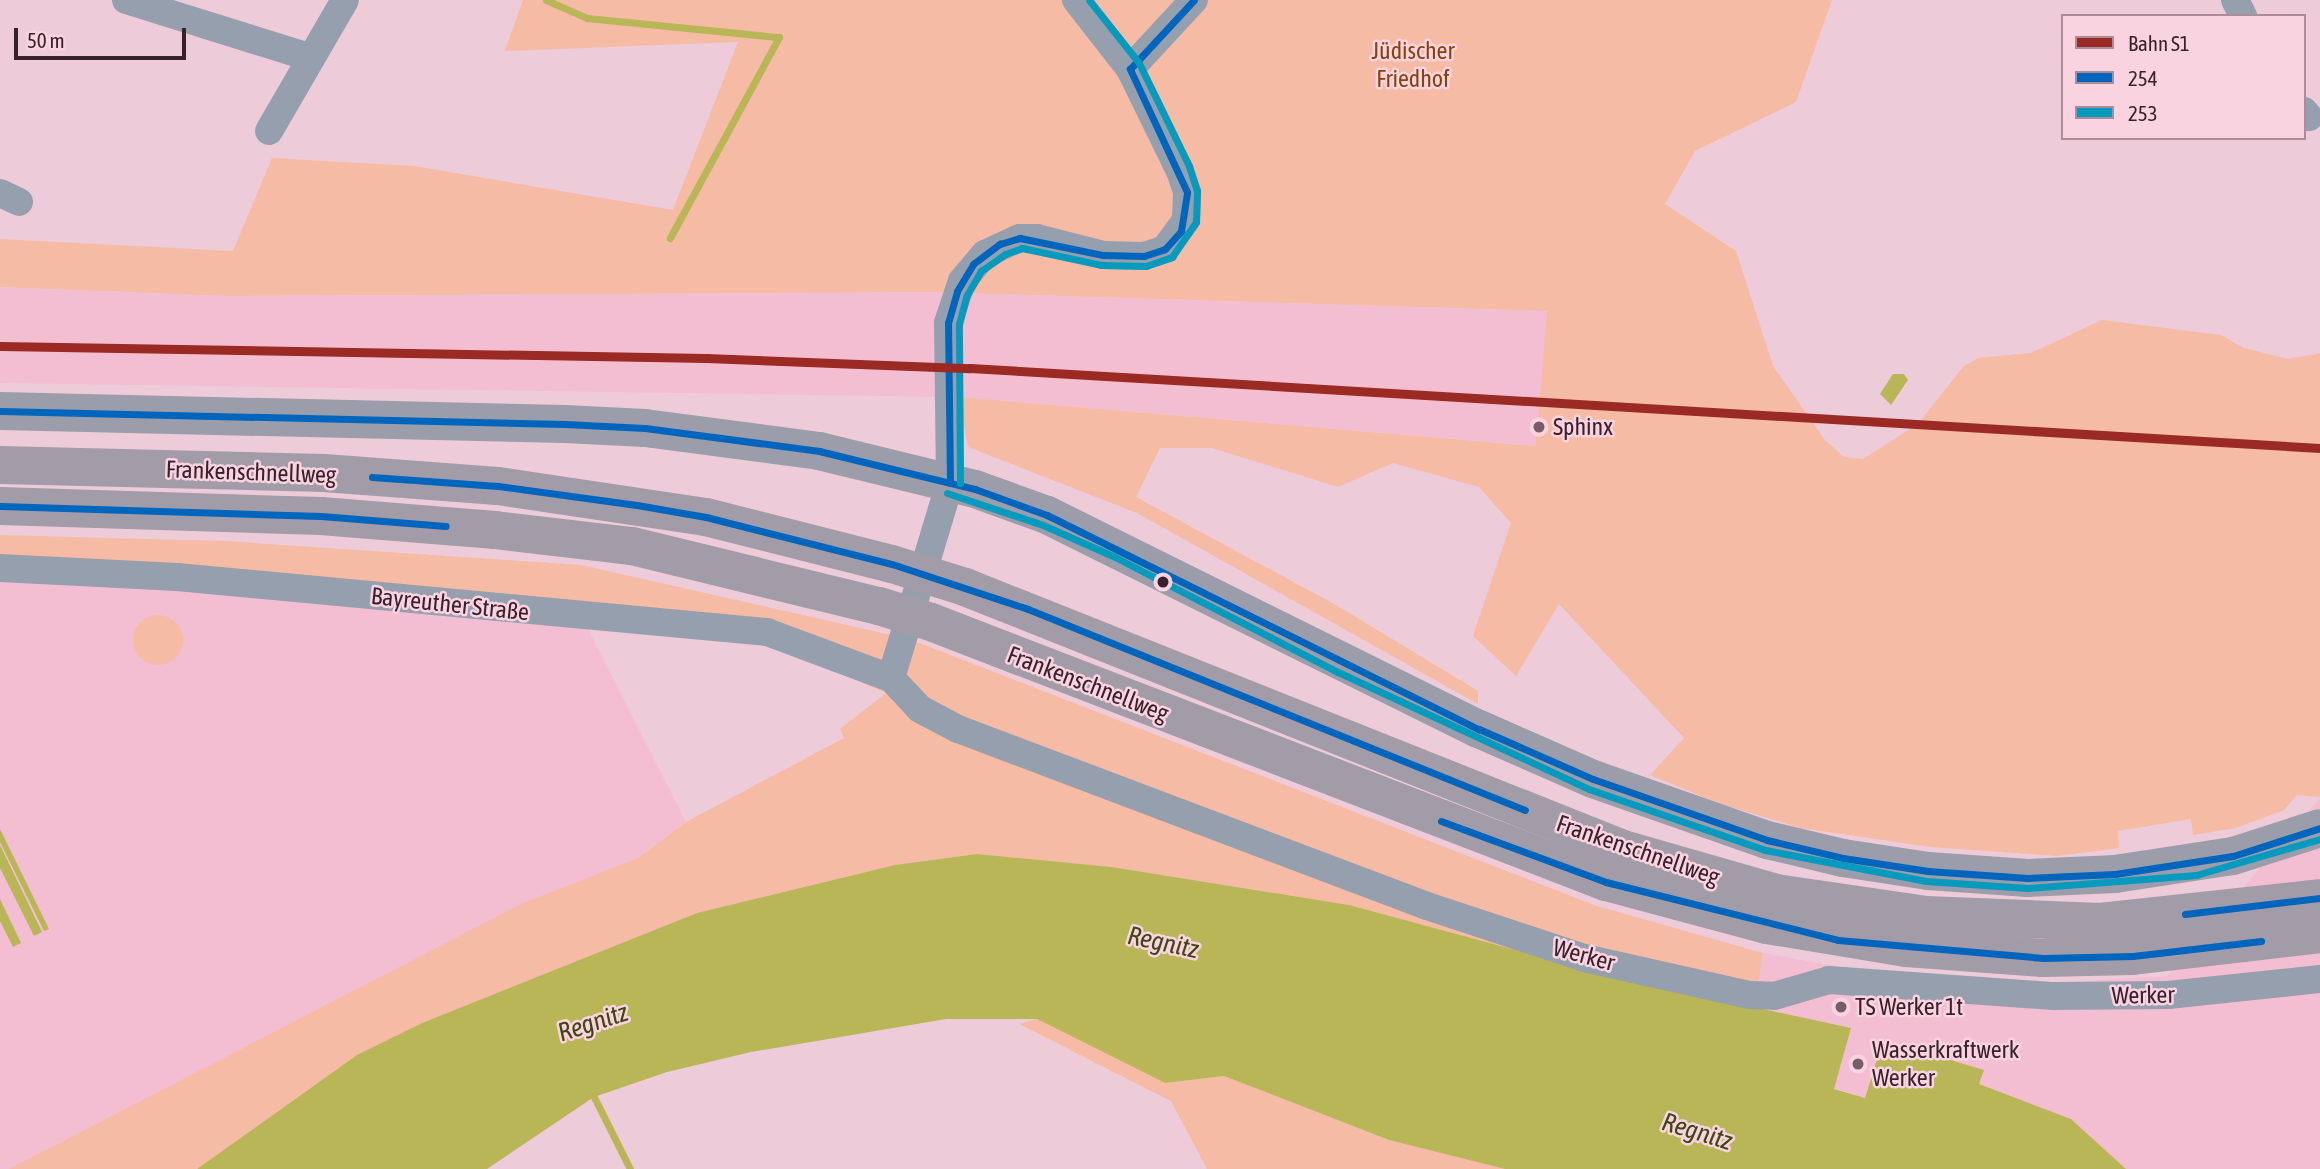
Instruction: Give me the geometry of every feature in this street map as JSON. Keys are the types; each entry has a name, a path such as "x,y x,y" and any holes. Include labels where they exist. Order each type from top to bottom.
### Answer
{"highway":[{"name":"Frankenschnellweg","path":"0,466 324,473 498,486 706,517 892,564 965,586 1623,849 1776,892 1926,915 2100,922 2320,898"},
{"name":"Frankenschnellweg","path":"0,506 321,516 495,530 632,546 879,606 931,622 1606,882 1767,925 1892,946 2043,958 2133,956 2320,934"}],"main road":[{"path":"0,411 645,428 819,451 950,483 1047,515 1118,547 1342,662 1593,779 1767,840 1916,869 2028,878 2194,865 2320,828"}],"street":[{"path":"126,0 309,57"},
{"path":"269,131 309,57 345,0"},
{"path":"891,678 950,483 948,323 957,291 973,264 1000,244 1020,238 1037,238 1103,255 1144,256 1165,249 1186,220 1187,192 1181,171 1130,69 1076,0"},
{"path":"1130,69 1194,0"},
{"name":"Bayreuther Straße","path":"0,568 89,570 646,624 733,627 791,639 891,678"},
{"name":"Werker","path":"891,678 920,709 949,725 1427,906 1584,958 1750,995 1774,996 1829,980 2054,996 2168,995 2320,979"}],"shaded area":[{"path":"0,287 228,296 933,292 1547,311 1537,446 958,397 0,383"},
{"path":"0,575 586,625 686,822 638,858 523,904 9,1169 0,1169"},
{"path":"2320,798 2320,1169 2126,1169 2071,1119 1979,1084 1983,1070 1882,1040 1865,1098 1834,1088 1851,1028 1755,1007 1763,953 1863,971 2053,983 2167,976"}],"green space":[{"name":"Jüdischer Friedhof","path":"523,0 1832,0 1796,102 1695,151 1665,204 1736,251 1773,366 1825,440 1844,457 1863,459 1918,424 1963,367 1978,358 2031,353 2102,320 2221,335 2244,348 2288,359 2320,353 2320,797 2297,795 2284,810 2236,828 2193,835 2191,819 2118,831 2119,848 2058,856 1930,847 1801,828 1718,803 1650,775 1684,738 1559,604 1516,676 1473,636 1511,523 1479,487 1393,463 1338,487 1212,448 1160,448 1136,497 1336,605 1478,691 1478,704 1137,513 968,447 958,397 1536,446 1547,311 933,292 228,296 0,287 0,239 233,251 272,158 414,166 673,210 738,42 505,51"},
{"path":"0,535 226,541 581,565 909,639 1597,906 1763,953 1755,1007 1620,978 1349,905 1112,867 977,854 895,865 697,913 422,1023 357,1055 197,1169 9,1169 523,903 638,858 686,822 844,738 840,729 886,693 765,639 0,575"},
{"path":"158,615 176,622 183,640 176,658 158,665 140,658 133,640 140,622"},
{"path":"1037,1019 1165,1083 1224,1076 1389,1140 1505,1169 1207,1169 1171,1101 1019,1024"}],"water":[{"path":"1893,374 1904,374 1908,380 1891,405 1880,394"},
{"path":"0,829 49,929 44,931 0,842"},
{"path":"0,845 42,932 34,936 0,868"},
{"name":"Regnitz","path":"977,854 1112,867 1349,905 1620,978 1851,1028 1834,1089 1865,1098 1883,1040 1984,1070 1979,1084 2071,1119 2126,1169 1505,1169 1389,1140 1224,1076 1165,1083 1037,1019 946,1019 751,1052 667,1072 594,1097 487,1169 197,1169 357,1055 422,1023 697,913 895,865"},
{"path":"0,899 21,943 13,947 0,921"}],"waterway":[{"path":"546,0 587,18 779,37 670,238"},
{"path":"594,1097 630,1169"}],"rail line":[{"name":"S1","path":"0,346 706,358 970,368 2320,448"}],"transit line":[{"name":"253","path":"960,483 959,324 967,295 981,271 1005,254 1022,248 1102,265 1146,266 1172,257 1196,222 1197,191 1189,166 1139,63 1089,0"},
{"name":"254","path":"950,483 948,323 957,291 973,264 1000,244 1020,238 1103,255 1144,256 1165,249 1181,231 1187,192 1130,69 1194,0"},
{"name":"254","path":"0,411 565,424 645,428 819,451 975,489 1047,515 1479,729 1593,779 1767,840 1843,858 1928,871 2028,878 2115,874 2233,856 2320,828"},
{"name":"254","path":"372,477 498,486 637,505 706,517 892,564 1028,609 1525,810"},
{"name":"253","path":"947,493 1043,525 1113,556 1338,672 1589,789 1765,850 1926,881 2028,888 2196,875 2320,839"},
{"name":"254","path":"0,506 321,516 446,526"},
{"name":"254","path":"1441,821 1606,882 1838,940 2043,958 2133,956 2261,941"},
{"name":"254","path":"2185,914 2320,898"}],"place":[{"name":"Sphinx","path":"1539,427"},
{"name":"TS Werker 1t","path":"1841,1007"},
{"name":"Wasserkraftwerk Werker","path":"1858,1064"}]}
